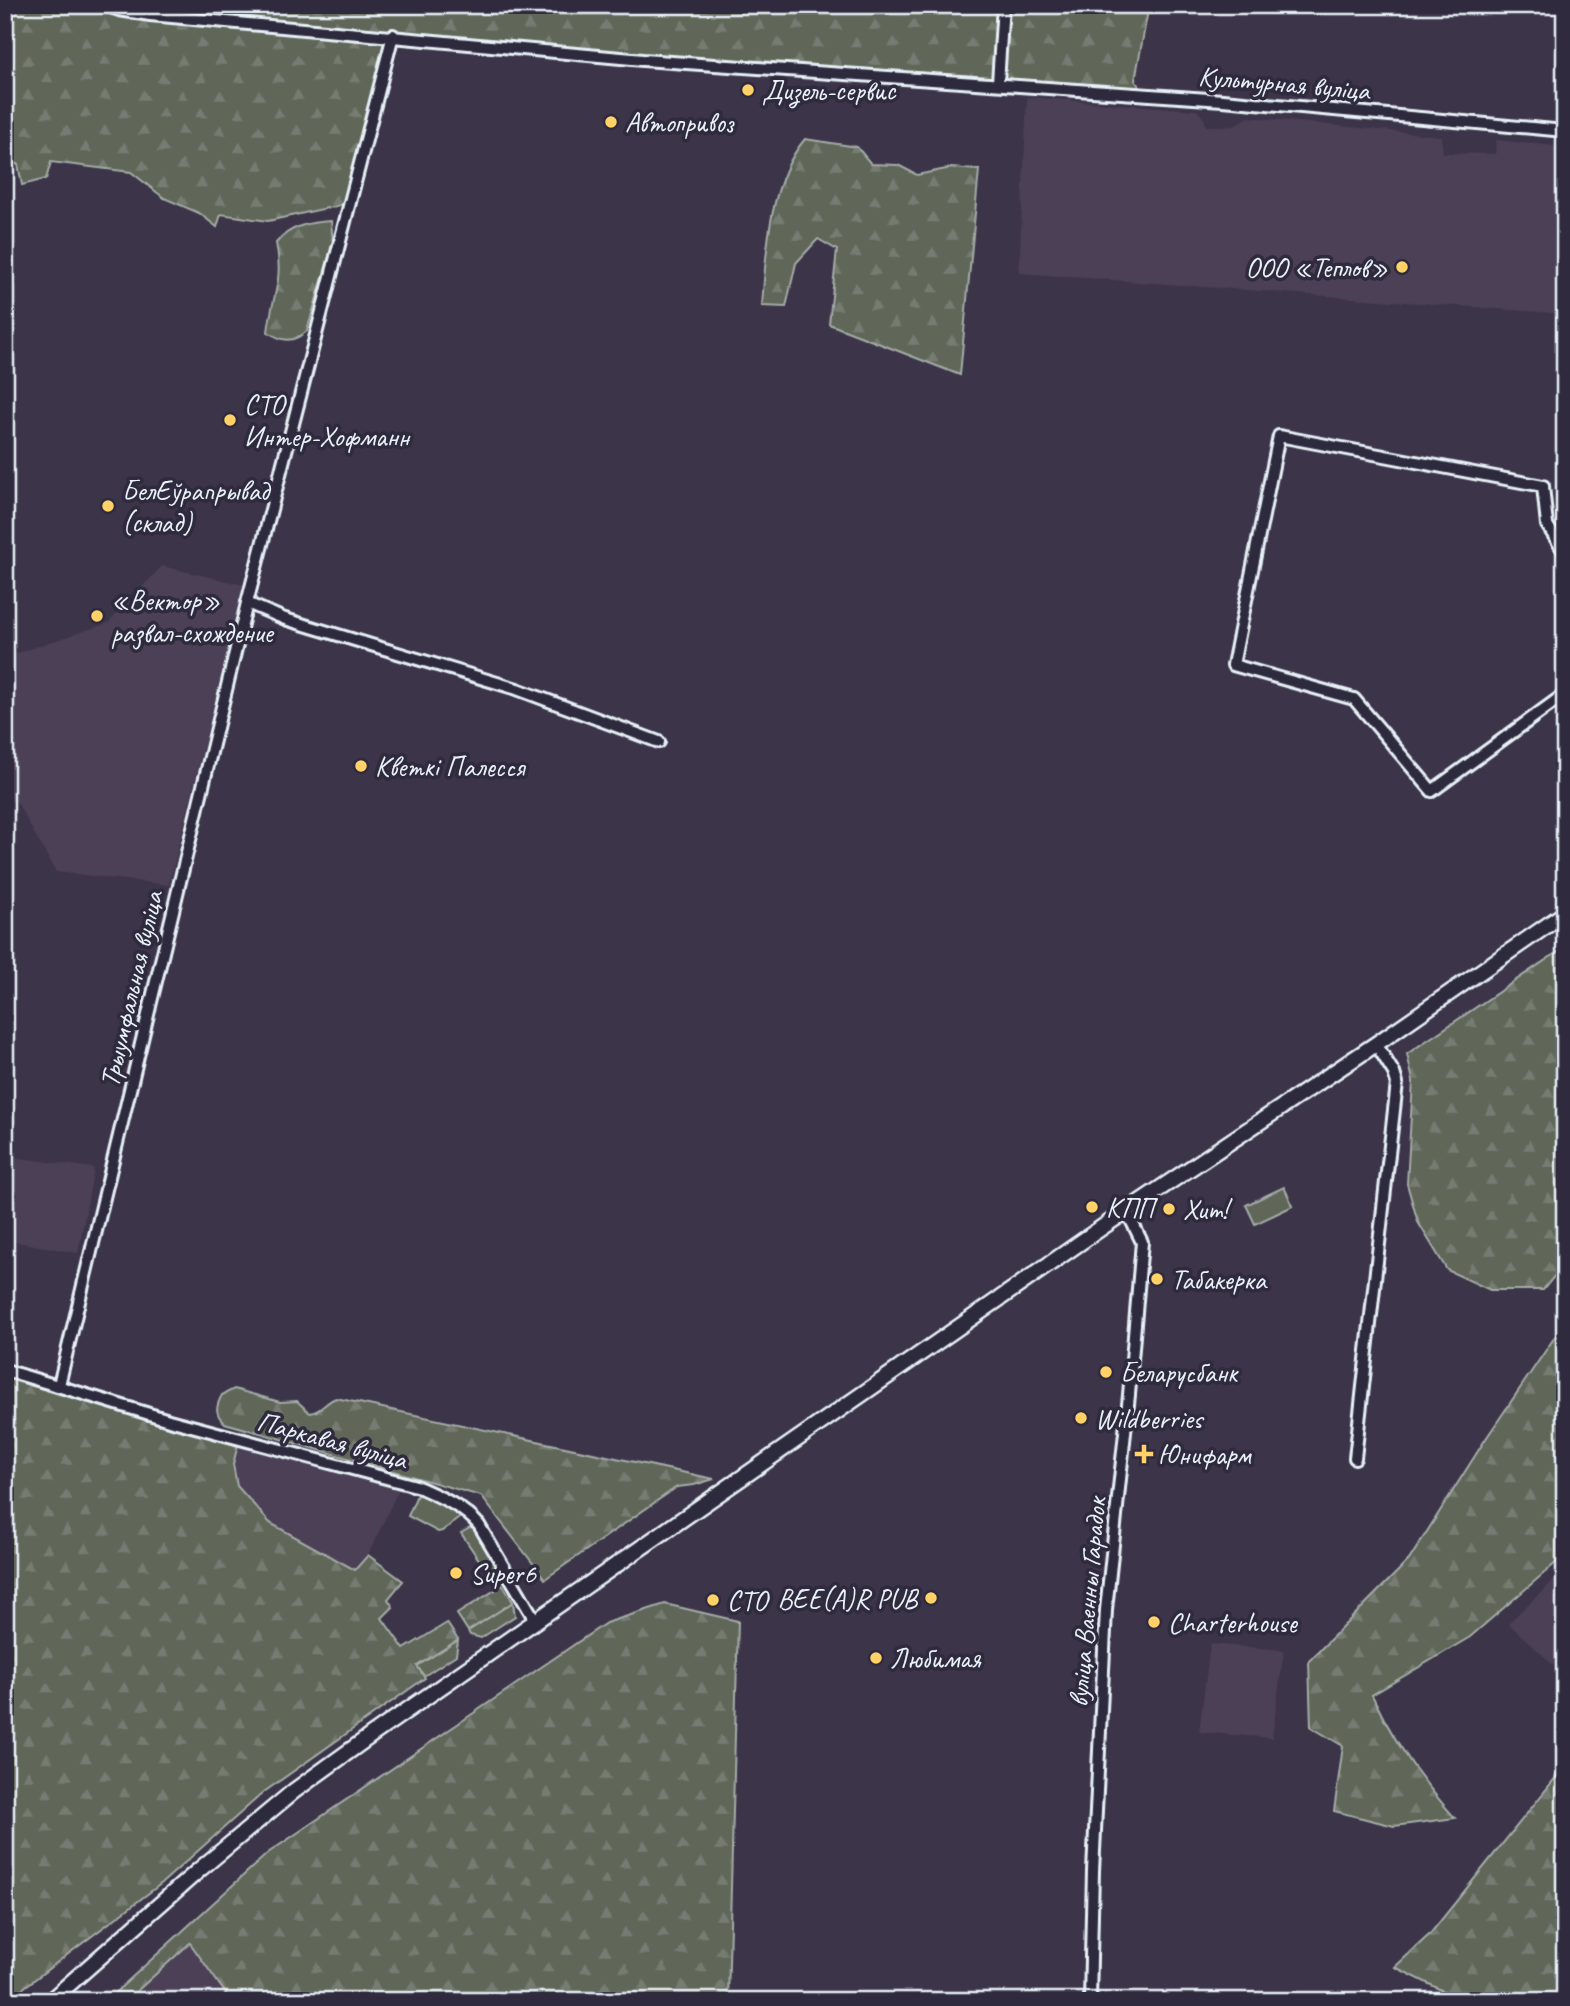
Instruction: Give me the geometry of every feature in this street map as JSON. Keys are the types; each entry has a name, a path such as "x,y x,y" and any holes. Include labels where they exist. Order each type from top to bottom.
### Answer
{"main road":[{"path":"50,2001 198,1870 294,1791 535,1619 1565,912"}],"street":[{"name":"Культурная вуліца","path":"104,5 150,15 393,35 643,60 1223,100 1565,131"},
{"path":"998,83 1003,5"},
{"name":"Трыумфальная вуліца","path":"59,1385 247,603 393,35"},
{"path":"1565,553 1547,526 1543,486 1279,436 1234,665 1354,699 1432,791 1565,694"},
{"path":"247,603 285,619 517,689 659,742"},
{"path":"1355,1458 1397,1083 1376,1044"},
{"name":"вуліца Ваенны Гарадок","path":"1090,2001 1105,1610 1129,1395 1142,1242 1127,1212"},
{"name":"Паркавая вуліца","path":"5,1370 169,1420 416,1486 445,1499 474,1518 535,1619"}],"shaded area":[{"path":"1027,97 1197,110 1206,126 1232,126 1249,117 1441,136 1443,153 1495,154 1496,140 1565,147 1565,314 1019,273"},
{"path":"162,566 244,585 169,885 56,872 16,801 5,800 5,657 108,623"},
{"path":"5,1156 94,1168 78,1253 5,1240"},
{"path":"239,1443 399,1489 368,1555 356,1570 270,1523 237,1486 233,1464"},
{"path":"1565,1570 1565,1676 1508,1623"},
{"path":"1210,1644 1284,1650 1272,1738 1199,1732"},
{"path":"190,1943 231,2001 126,2001"}],"green space":[{"path":"5,5 1149,5 1135,80 1144,94 886,77 394,35 350,203 268,221 221,214 217,227 199,213 164,198 131,172 51,162 46,179 22,185 18,164 5,166"},
{"path":"805,139 857,147 871,164 898,165 917,175 951,168 979,170 960,375 829,324 837,250 818,239 796,263 786,307 762,306 768,241 777,196 793,156"},
{"path":"331,221 333,243 307,331 297,338 278,338 268,332 279,268 276,243 300,226"},
{"path":"1565,947 1565,1263 1543,1290 1490,1290 1447,1270 1418,1222 1407,1184 1413,1081 1407,1054"},
{"path":"1284,1187 1293,1206 1255,1224 1246,1205"},
{"path":"1565,1322 1565,1555 1470,1637 1372,1695 1409,1760 1455,1818 1394,1826 1334,1811 1343,1746 1311,1727 1309,1661 1409,1560 1485,1440"},
{"path":"5,1378 238,1445 233,1464 237,1486 270,1523 355,1570 368,1555 403,1581 388,1599 393,1607 382,1618 404,1649 447,1623 458,1640 417,1666 425,1678 264,1792 162,1883 6,2001"},
{"path":"234,1389 280,1402 297,1401 310,1413 336,1398 714,1479 677,1487 545,1579 481,1496 225,1423 219,1416 217,1406 222,1395"},
{"path":"422,1494 462,1516 438,1532 408,1516 417,1495"},
{"path":"470,1528 478,1531 490,1553 495,1571 495,1577 492,1579 461,1533"},
{"path":"503,1585 513,1602 468,1631 457,1614"},
{"path":"513,1602 515,1616 481,1638 470,1635 468,1631"},
{"path":"665,1604 738,1621 728,2001 231,2001 190,1943 126,2001 106,2001 268,1853 606,1623"},
{"path":"458,1640 456,1655 424,1676 417,1666"},
{"path":"1565,1766 1565,2001 1463,2001 1395,1967 1430,1934"}],"place":[{"name":"Дизель-сервис","path":"748,90"},
{"name":"Автопривоз","path":"611,122"},
{"name":"ООО «Теплов»","path":"1402,267"},
{"name":"СТО Интер-Хофманн","path":"230,420"},
{"name":"БелЕўрапрывад (склад)","path":"108,506"},
{"name":"«Вектор» развал-схождение","path":"97,616"},
{"name":"Кветкі Палесся","path":"361,766"},
{"name":"КПП","path":"1092,1207"},
{"name":"Хит!","path":"1169,1209"},
{"name":"Табакерка","path":"1157,1279"},
{"name":"Беларусбанк","path":"1106,1372"},
{"name":"Wildberries","path":"1081,1418"},
{"name":"Юнифарм","path":"1144,1454"},
{"name":"Super6","path":"456,1573"},
{"name":"BEE(A)R PUB","path":"931,1598"},
{"name":"СТО","path":"713,1600"},
{"name":"Charterhouse","path":"1154,1622"},
{"name":"Любимая","path":"876,1658"}]}
